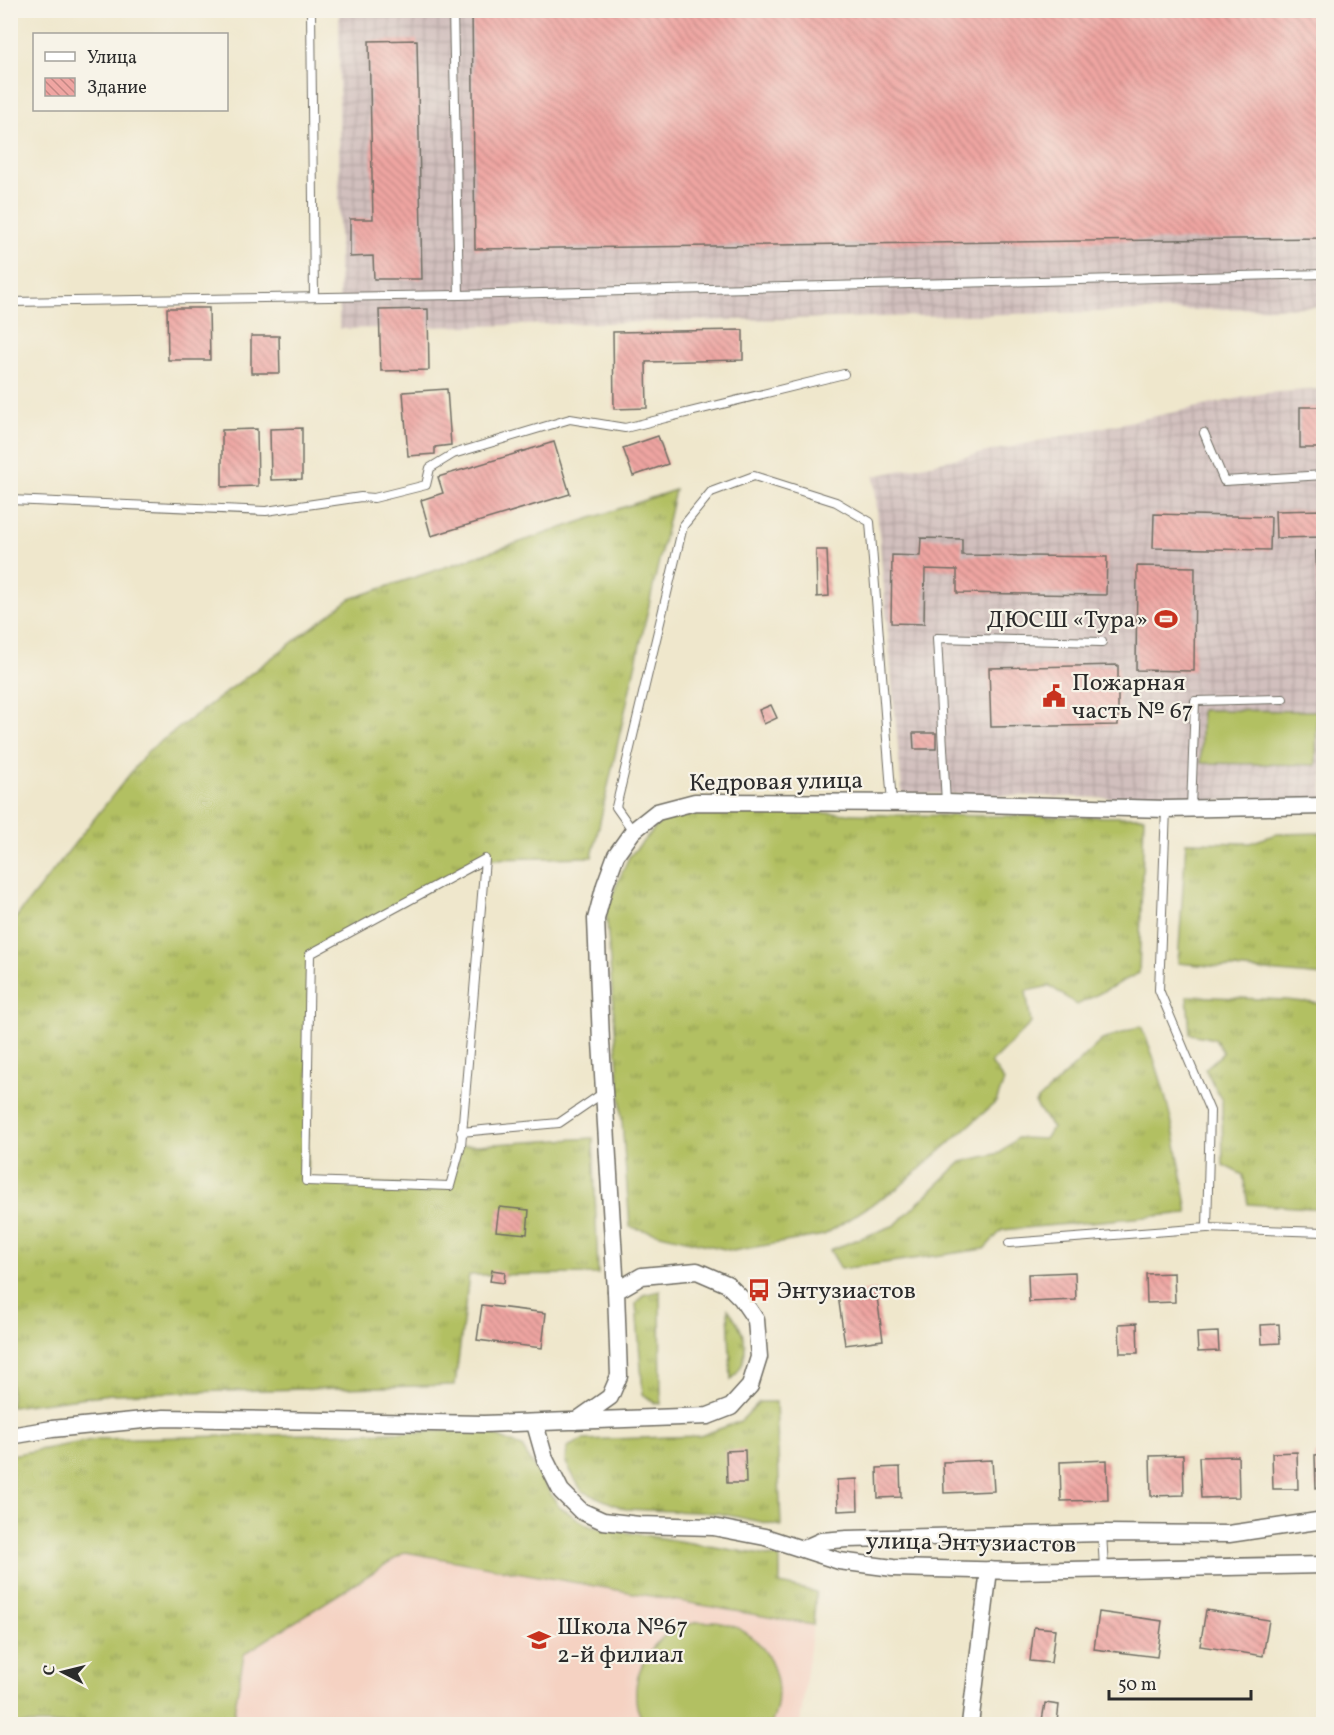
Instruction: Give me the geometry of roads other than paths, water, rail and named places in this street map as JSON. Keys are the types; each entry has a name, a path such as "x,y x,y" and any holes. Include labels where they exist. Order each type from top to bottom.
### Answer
{"street":[{"name":"Кедровая улица","path":"576,1420 610,1397 619,1376 596,919 616,855 633,831 657,812 695,802 946,803 1166,809 1323,806"},
{"path":"10,1436 52,1429 164,1418 535,1424 576,1420 708,1416 731,1407 750,1386 759,1357 756,1320 741,1298 727,1284 697,1271 642,1276 616,1291"},
{"name":"улица Энтузиастов","path":"535,1424 545,1460 561,1491 581,1511 603,1521 639,1525 713,1527 765,1537 839,1561 893,1568 989,1570 1323,1565"},
{"path":"803,1549 821,1541 847,1539 1102,1533 1229,1534 1323,1520"},
{"path":"970,1725 989,1570"}],"lane":[{"path":"311,10 314,297"},
{"path":"453,10 459,295"},
{"path":"10,302 459,295 1323,274"},
{"path":"10,500 266,511 361,497 374,498 426,485 430,468 453,454 570,419 624,428 844,374"},
{"path":"1204,433 1224,481 1323,475"},
{"path":"633,831 616,807 682,526 711,492 754,476 836,502 870,522 892,803"},
{"path":"946,803 937,638 1102,642"},
{"path":"1191,808 1195,701 1283,699"},
{"path":"1166,809 1159,990 1210,1111 1207,1228"},
{"path":"485,859 461,1132 461,1146 450,1186 306,1181 310,954 485,859"},
{"path":"461,1132 559,1124 604,1092"},
{"path":"1009,1243 1207,1228 1323,1232"},
{"path":"1102,1533 1104,1568"}],"place":[{"name":"ДЮСШ «Тура»","path":"1166,619"},
{"name":"Пожарная часть № 67","path":"1054,696"},
{"name":"Энтузиастов","path":"759,1290"},
{"name":"Школа №67 2-й филиал","path":"539,1640"}]}
